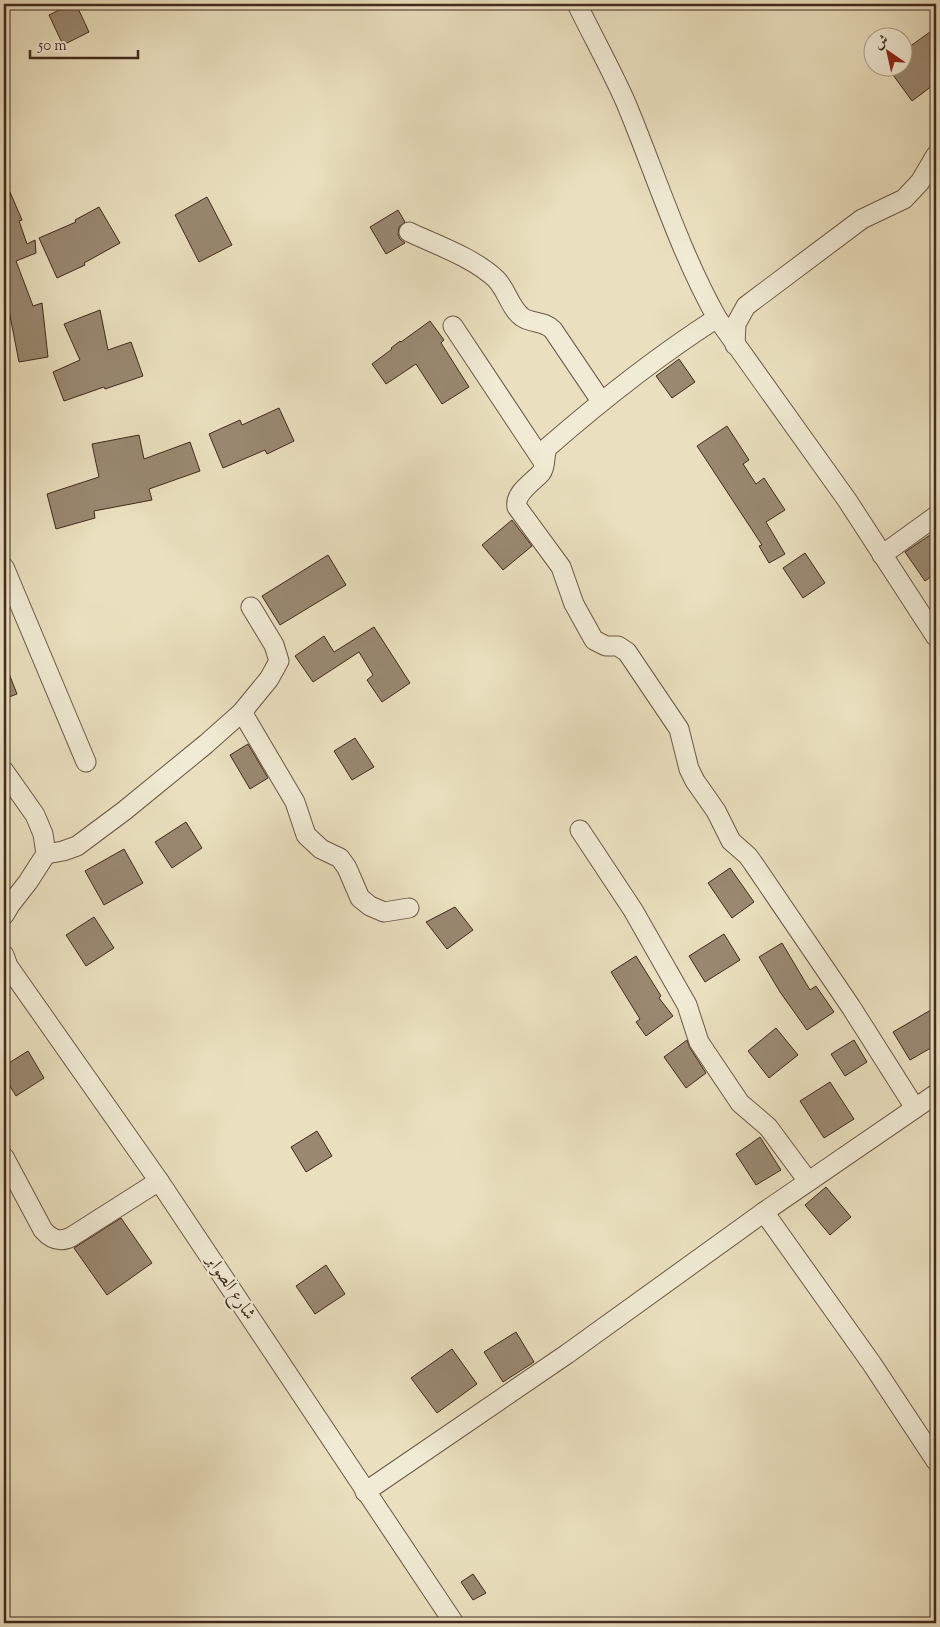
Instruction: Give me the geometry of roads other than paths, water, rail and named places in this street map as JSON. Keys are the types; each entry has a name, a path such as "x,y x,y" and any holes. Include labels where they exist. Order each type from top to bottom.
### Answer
{"street":[{"path":"577,4 613,75 706,300 716,318 808,444 936,637"},
{"path":"735,345 734,334 738,319 753,299 862,219 904,199 920,182 936,155"},
{"path":"409,232 486,270 498,280 518,313 524,318 544,323 553,330 601,402"},
{"path":"716,318 669,349 601,402 548,447 545,453 542,472 518,496 516,503 518,510 561,567 580,617 594,640 606,646 618,646 628,652 675,721 682,738 689,769 716,811 731,841 753,863 851,1008 915,1108"},
{"path":"453,326 544,463"},
{"path":"882,555 936,516"},
{"path":"4,567 86,762"},
{"path":"46,854 64,851 77,846 146,793 242,712 269,679 278,661 274,645 251,606"},
{"path":"242,712 295,802 306,834 322,849 340,858 347,868 360,898 370,906 384,912 409,908"},
{"path":"4,770 35,814 43,834 46,854 4,916"},
{"path":"580,830 633,910 687,1005 699,1042 740,1103 768,1127 808,1181"},
{"name":"شارع الصوابر","path":"4,955 8,966 160,1181 365,1492 454,1623"},
{"path":"365,1492 567,1354 764,1212 936,1094"},
{"path":"4,1157 43,1230 56,1240 71,1238 160,1181"},
{"path":"764,1212 872,1364 936,1461"}]}
